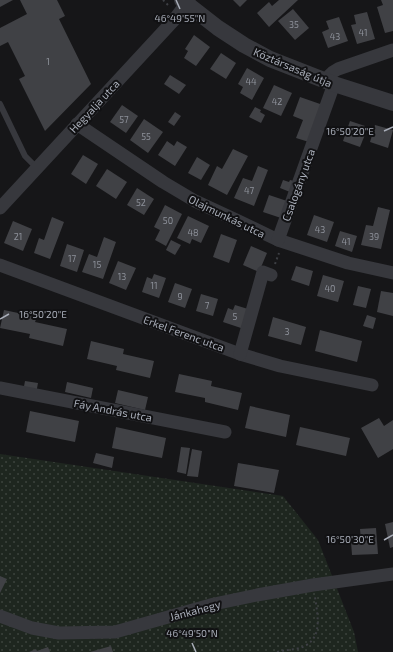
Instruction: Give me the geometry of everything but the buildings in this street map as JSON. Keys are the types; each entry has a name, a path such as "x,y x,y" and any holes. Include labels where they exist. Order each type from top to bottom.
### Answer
{"street":[{"name":"Köztársaság útja","path":"186,1 218,28 244,45 276,62 330,83 393,103"},
{"name":"Hegyalja utca","path":"0,208 174,20 186,1"},
{"path":"330,83 328,77 332,72 393,50"},
{"name":"Csalogány utca","path":"278,240 330,83"},
{"name":"Olajmunkás utca","path":"78,124 169,186 195,201 278,240 348,263 393,273"},
{"name":"Erkel Ferenc utca","path":"0,266 240,354 280,366 372,385"},
{"path":"240,354 263,272 271,275"},
{"name":"Fáy András utca","path":"0,388 225,432"},
{"name":"Jánkahegy","path":"0,616 47,632 115,632 214,604 313,585 393,574"}],"lane":[{"path":"0,104 25,156 37,168"}],"path":[{"path":"278,652 308,644 316,635 319,623 313,585"}],"shaded area":[{"path":"0,454 283,496 318,540 354,632 358,652 0,652"}]}
